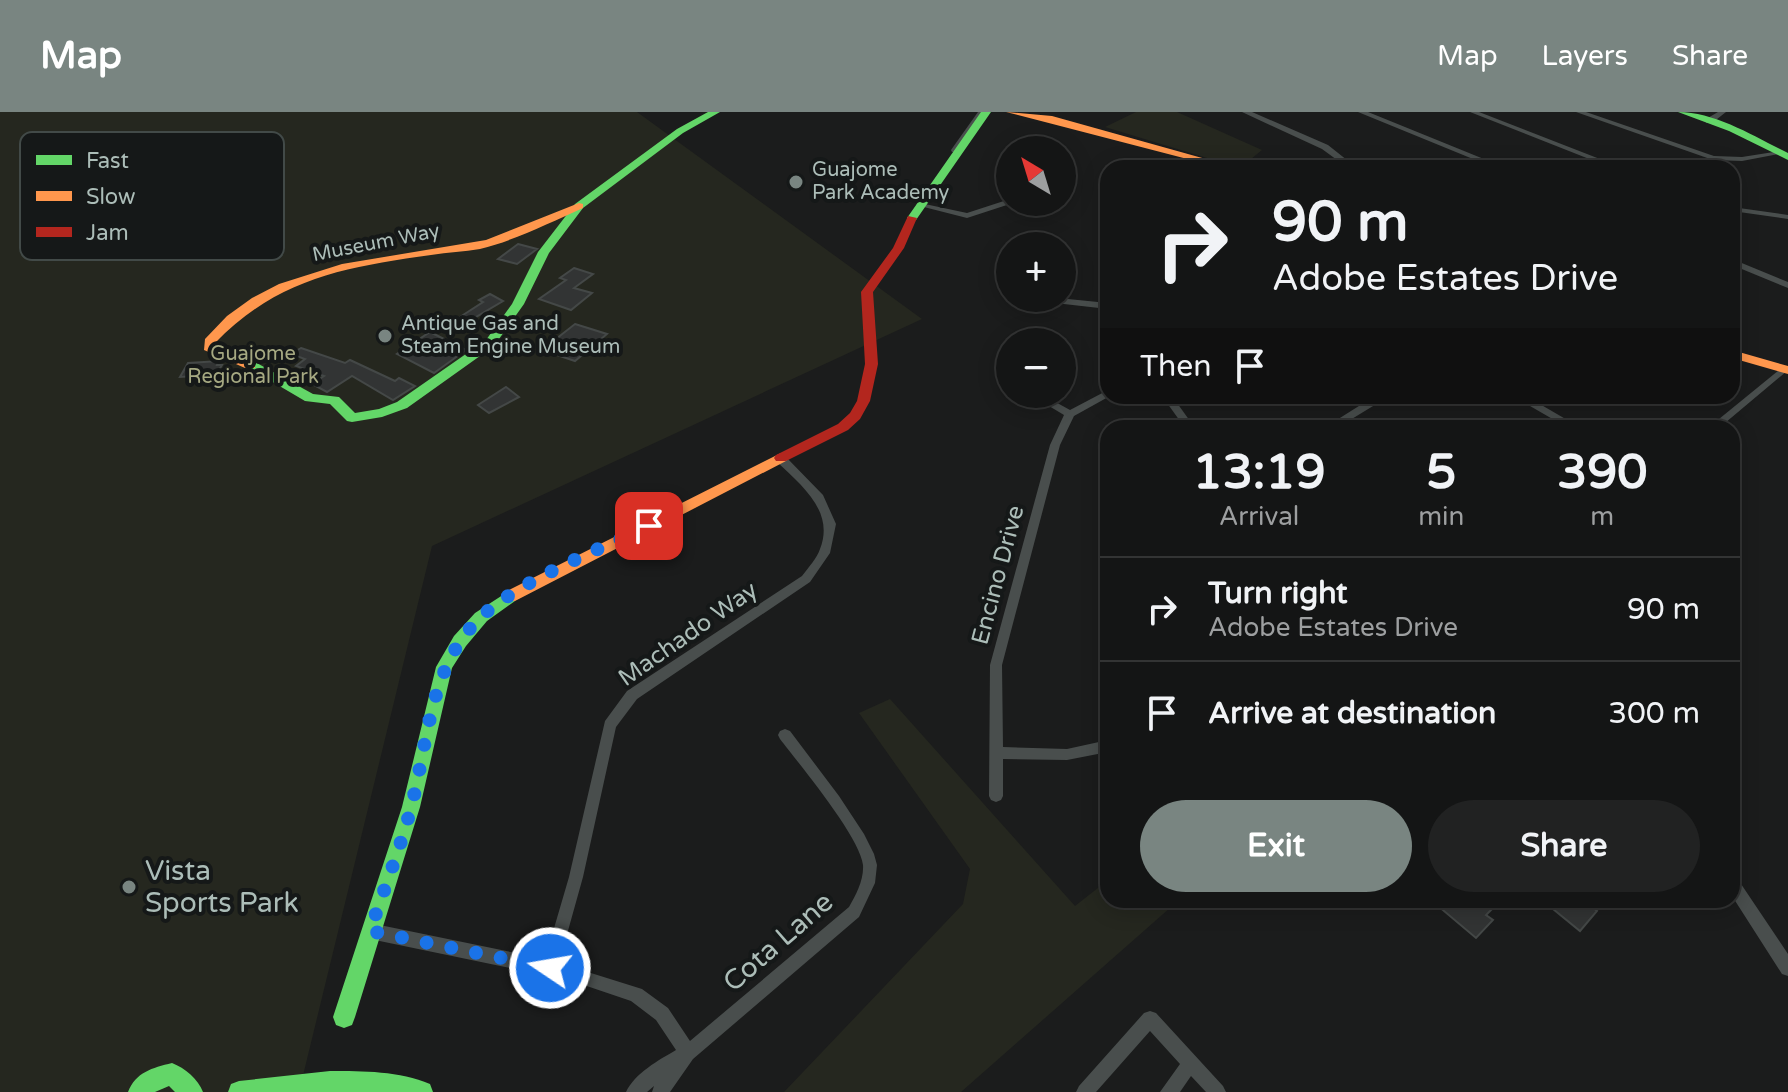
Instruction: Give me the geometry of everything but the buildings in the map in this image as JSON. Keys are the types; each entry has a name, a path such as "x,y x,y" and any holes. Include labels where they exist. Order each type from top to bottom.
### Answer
{"street":[{"name":"Museum Way","path":"579,206 544,252 518,304 490,343 402,405 382,413 352,418 334,400 310,398 285,387 267,372 210,350 209,342 230,316 287,283 377,260 476,246 518,233 579,206 680,131 715,112"},
{"path":"344,1017 411,807 444,667 471,626 515,592 846,426 861,408 874,355 867,292 898,248 920,205 984,112"},
{"path":"1011,112 1052,119 1203,160"},
{"path":"1246,112 1325,147 1342,160"},
{"path":"1362,112 1482,160"},
{"path":"1473,112 1595,160"},
{"path":"1579,112 1713,158 1784,155"},
{"path":"1683,112 1716,116 1784,155"},
{"path":"920,205 967,216 996,206"},
{"path":"1740,211 1788,217"},
{"path":"1767,216 1772,229"},
{"path":"1740,265 1788,285"},
{"path":"1076,303 1100,305"},
{"path":"1740,356 1786,369"},
{"path":"1723,420 1786,369"},
{"path":"1059,408 1070,414 1100,397"},
{"path":"1342,420 1369,404"},
{"path":"1532,404 1562,420"},
{"name":"Encino Drive","path":"996,796 996,665 1055,445 1070,414"},
{"name":"Machado Way","path":"550,968 576,877 610,725 632,695 806,579 826,550 830,524 818,495 781,459"},
{"name":"Cota Lane","path":"635,1092 661,1068 688,1053 854,912 864,894 871,863 860,839 785,735"},
{"path":"998,753 1052,756 1100,748"},
{"path":"1740,895 1788,968"},
{"path":"370,931 550,968 636,995 662,1014 688,1053"},
{"path":"1085,1092 1150,1019 1217,1092"},
{"name":"Cota Lane","path":"660,1092 688,1053"},
{"path":"1169,1092 1191,1063"},
{"path":"139,1092 152,1079 172,1074 192,1092"},
{"path":"239,1092 304,1081 392,1085 422,1092"},
{"path":"318,1092 340,1084"}],"green space":[{"name":"Guajome Regional Park","path":"0,112 637,112 922,319 432,546 299,1092 0,1092"},
{"path":"1136,112 1177,112 1262,150 1250,160 1214,160 1105,127"},
{"path":"890,699 1075,906 1100,886 1100,908 1170,908 961,1092 784,1092 963,904 970,869 859,713"}],"traffic: fast":[{"path":"250,365 310,398 334,400 352,418 382,413 402,405 490,343 518,304 544,252 579,206 680,131 715,112"},
{"path":"912,218 986,112"},
{"path":"1683,112 1732,129 1788,157"},
{"path":"344,1017 411,807 444,667 460,641 481,617 509,597"},
{"path":"139,1092 152,1079 172,1074 192,1092"},
{"path":"239,1092 330,1082 375,1084 422,1092"}],"traffic: slow":[{"path":"1011,112 1052,119 1203,160"},
{"path":"250,365 210,350 209,342 231,319 256,300 283,286 342,267 490,243 579,206"},
{"path":"1740,356 1788,370"},
{"path":"509,597 781,458"}],"traffic: jam":[{"path":"781,458 843,427 855,416 864,401 871,364 867,292 898,248 912,218"}],"place":[{"name":"Guajome Park Academy","path":"796,182"},
{"name":"Antique Gas and Steam Engine Museum","path":"385,336"},
{"name":"Vista Sports Park","path":"129,887"}],"route":[{"path":"550,968 370,931 411,807 444,667 460,641 481,617 515,592 649,526"}]}
